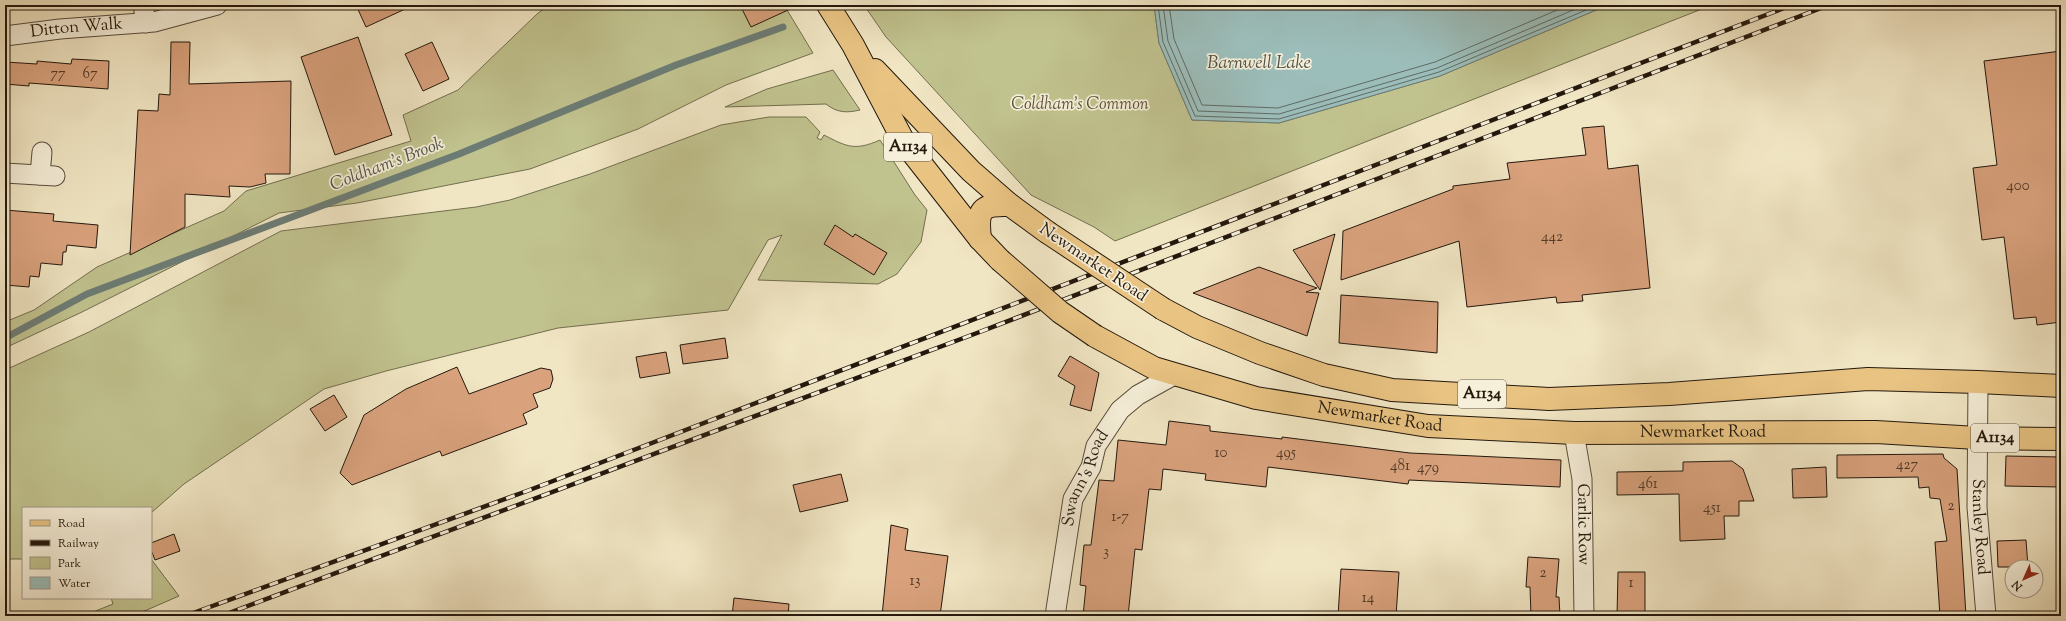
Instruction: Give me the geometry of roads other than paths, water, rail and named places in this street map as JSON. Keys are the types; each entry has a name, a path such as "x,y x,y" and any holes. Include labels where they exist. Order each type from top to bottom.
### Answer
{"main road":[{"name":"Newmarket Road","path":"828,5 853,45 904,142 980,239 1000,260 1060,312 1095,336 1154,368 1256,398 1428,426 1574,433 1876,432 1977,438 2061,439"},
{"name":"Newmarket Road","path":"853,45 941,141 971,171 1010,205 1047,232 1163,309 1197,327 1260,353 1324,375 1392,390 1550,399 1669,394 1868,379 2061,386"},
{"path":"980,239 978,219 983,210 992,205 1010,205"}],"street":[{"name":"Ditton Walk","path":"5,36 60,29 145,14 154,22 217,5"},
{"path":"5,173 48,176 42,152"},
{"name":"Swann's Road","path":"1055,616 1073,499 1091,467 1096,446 1120,410 1138,395 1174,375"},
{"name":"Stanley Road","path":"1978,382 1977,507 1986,616"},
{"name":"Garlic Row","path":"1574,433 1582,479 1584,616"}],"water":[{"name":"Barnwell Lake","path":"1154,5 1608,5 1440,76 1279,123 1192,120 1159,43"}],"waterway":[{"name":"Coldham's Brook","path":"5,338 87,294 459,154 676,65 783,27"}],"railway":[{"path":"185,616 527,491 1792,5"},
{"path":"221,616 977,333 1829,5"}],"park label":[{"name":"Coldham's Common","path":"1080,105"}]}
